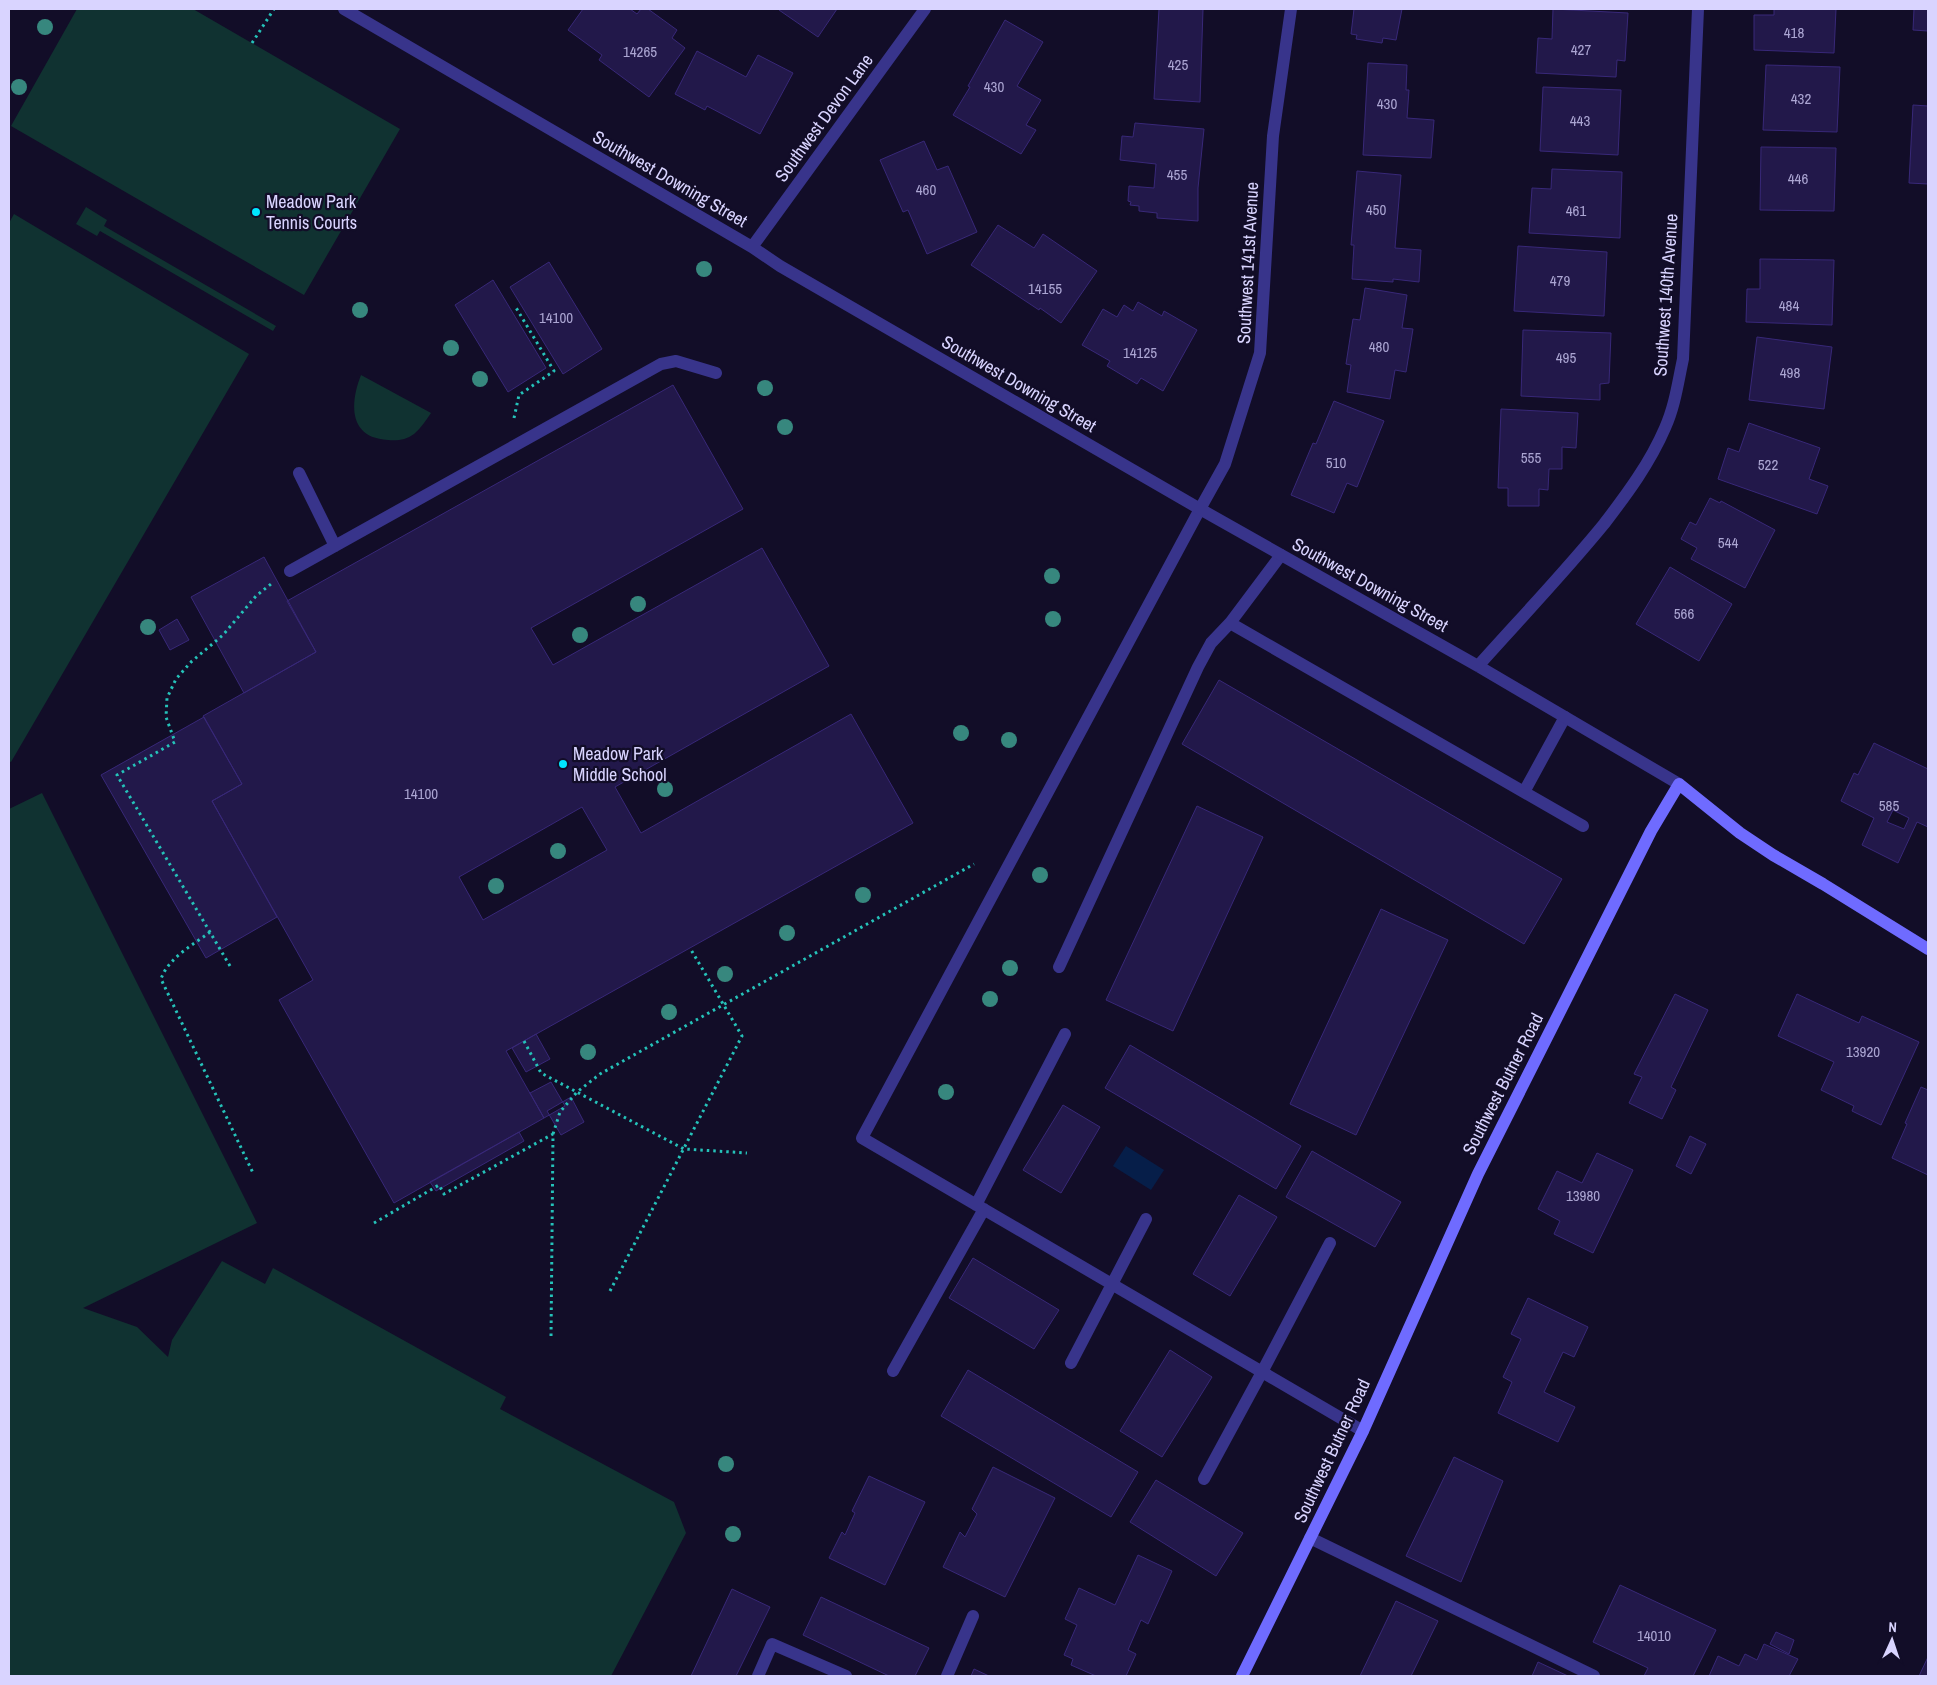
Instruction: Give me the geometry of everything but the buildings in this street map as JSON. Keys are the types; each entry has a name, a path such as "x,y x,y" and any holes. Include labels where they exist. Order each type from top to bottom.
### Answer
{"street":[{"name":"Southwest Downing Street","path":"344,9 752,247 780,266 1200,509 1478,666 1679,784"},
{"name":"Southwest Devon Lane","path":"752,247 924,9"},
{"name":"Southwest 141st Avenue","path":"980,1207 862,1138 1224,464 1260,353 1273,136 1291,9"},
{"name":"Southwest 140th Avenue","path":"1478,666 1585,547 1622,500 1646,464 1665,428 1675,400 1683,359 1698,9"},
{"path":"290,571 661,364 676,361 716,373"},
{"path":"300,473 335,546"},
{"path":"1059,967 1198,666 1212,643 1230,623 1281,555"},
{"path":"1230,623 1583,826"},
{"path":"1524,792 1565,717"},
{"path":"1679,784 1740,833 1773,855 1928,949"},
{"name":"Southwest Butner Road","path":"1242,1676 1363,1431 1478,1174 1651,831 1679,784"},
{"path":"892,1371 980,1207 1065,1034"},
{"path":"980,1207 1363,1431"},
{"path":"1071,1363 1146,1219"},
{"path":"1204,1478 1330,1243"},
{"path":"1310,1538 1594,1676"},
{"path":"947,1676 973,1616"},
{"path":"758,1676 772,1644 776,1644 846,1676"}],"path":[{"path":"252,43 274,9"},
{"path":"507,450 519,395 554,371 515,306"},
{"path":"230,966 117,775 175,742 166,716 167,698 176,679 191,662 223,635 256,596 290,571"},
{"path":"551,1338 553,1134 560,1112 577,1092 600,1074 974,864"},
{"path":"210,932 171,962 161,979 253,1173"},
{"path":"610,1291 742,1036 690,948"},
{"path":"524,1041 541,1073 684,1149 747,1153"},
{"path":"374,1223 439,1185 444,1194 553,1134"}],"green space":[{"name":"Meadow Park Tennis Courts","path":"77,9 193,9 400,129 304,295 11,126"},
{"path":"86,207 107,220 104,226 276,326 273,331 100,231 97,236 76,224"},
{"path":"14,214 249,354 11,762 9,761 9,223"},
{"path":"361,375 431,413 417,432 405,439 398,440 375,438 365,433 355,417 354,407 357,386"},
{"path":"42,793 257,1223 83,1308 137,1327 168,1357 172,1340 222,1261 265,1284 273,1268 506,1397 500,1409 674,1502 686,1533 611,1676 9,1676 9,809"}],"water":[{"path":"1126,1146 1164,1170 1151,1190 1113,1166"}],"place":[{"name":"Meadow Park Tennis Courts","path":"256,212"},
{"name":"Meadow Park Middle School","path":"563,764"}]}
